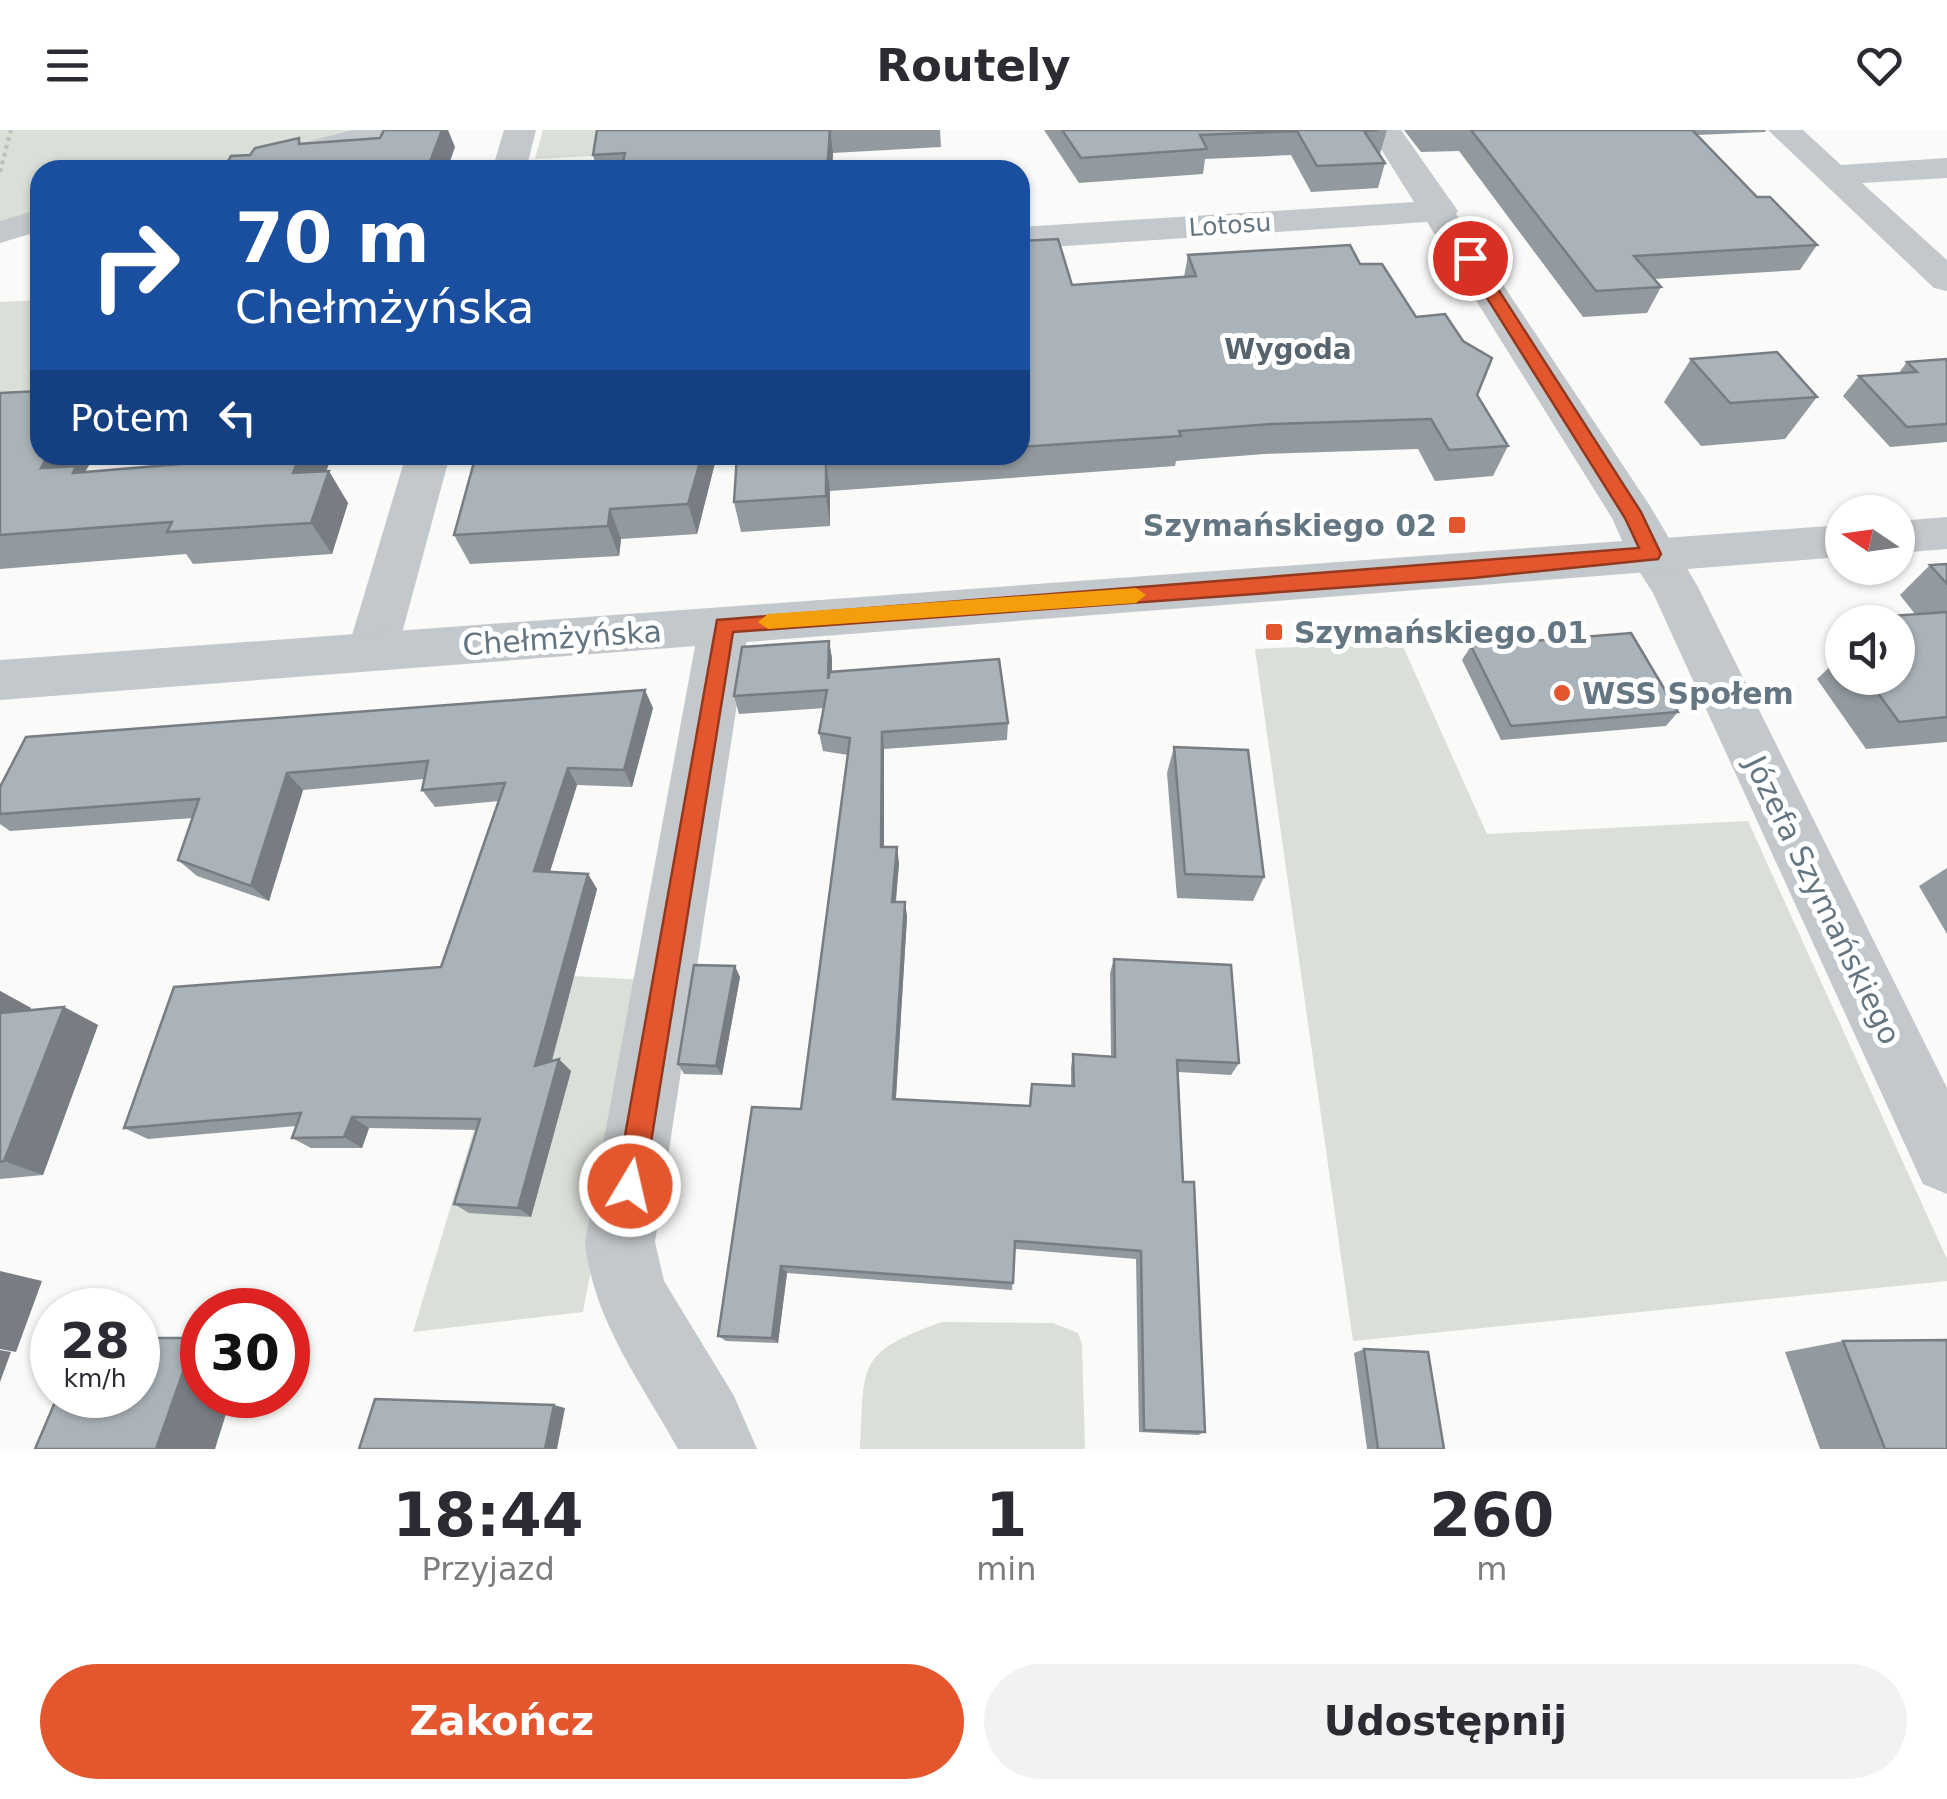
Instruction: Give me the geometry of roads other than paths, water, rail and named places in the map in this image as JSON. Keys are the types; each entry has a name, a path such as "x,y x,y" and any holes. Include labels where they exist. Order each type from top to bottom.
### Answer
{"street":[{"path":"273,160 392,130"},
{"path":"512,160 520,130"},
{"name":"Józefa Szymańskiego","path":"1385,130 1441,211 1674,587 1947,1160"},
{"path":"1784,130 1947,280"},
{"path":"1834,175 1947,168"},
{"name":"Lotosu","path":"1030,237 1441,211"},
{"path":"0,232 30,223"},
{"path":"372,652 425,465"},
{"path":"1915,536 1947,533"},
{"name":"Chełmżyńska","path":"0,680 1825,542"},
{"path":"718,1449 705,1415 628,1291 620,1268 620,1242 724,625"}],"place":[{"name":"Szymańskiego 02","path":"1457,525"},
{"name":"Szymańskiego 01","path":"1274,632"},
{"name":"WSS Społem","path":"1562,693"}],"district":[{"name":"Wygoda","path":"1288,349"}]}
